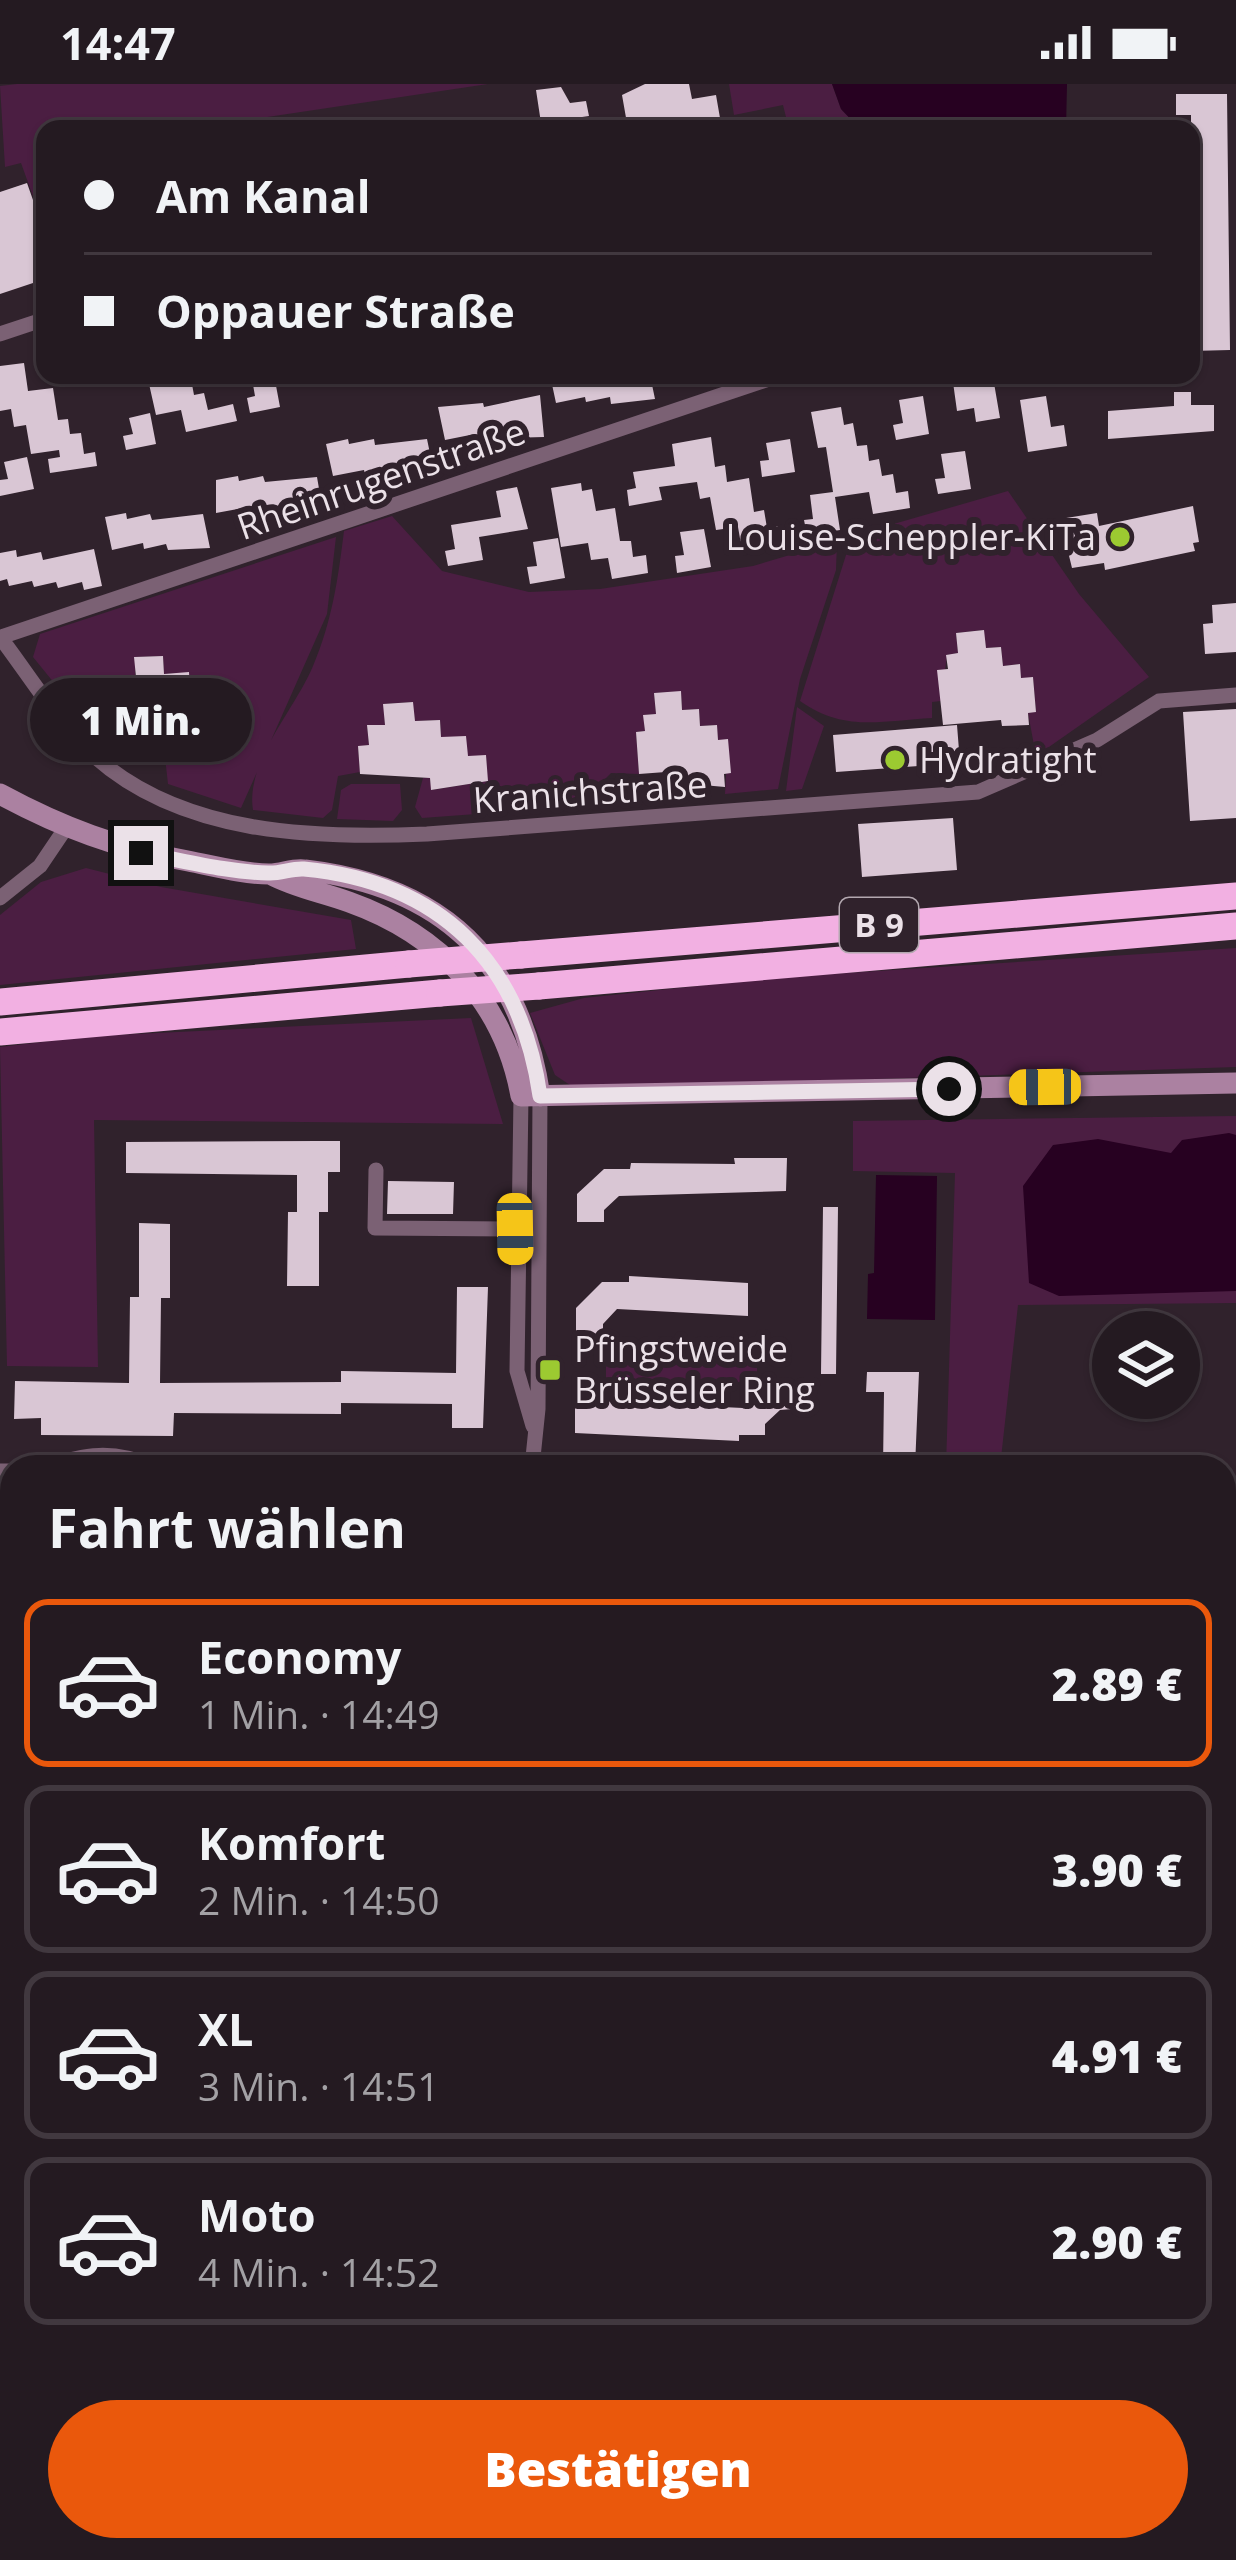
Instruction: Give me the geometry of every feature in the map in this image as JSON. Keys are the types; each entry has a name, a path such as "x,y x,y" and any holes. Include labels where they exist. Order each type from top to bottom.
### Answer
{"highway":[{"name":"B 9","path":"0,1002 1236,896"},
{"name":"B 9","path":"0,1032 1236,926"}],"street":[{"path":"0,334 36,322"},
{"name":"Rheinrugenstraße","path":"0,637 754,384"},
{"name":"Kranichstraße","path":"0,637 92,754 134,784 208,817 340,836 427,834 978,792 1097,740 1159,701 1236,694"},
{"path":"0,794 65,829 141,853 270,874 390,920 429,944 473,983 496,1019 530,1096 515,1229 518,1371 533,1426"},
{"path":"0,898 40,866 65,829"},
{"path":"270,874 300,868 399,894 469,940 506,981 522,1015 536,1229 538,1409 532,1455"},
{"path":"530,1096 1236,1083"},
{"path":"376,1170 375,1228 536,1229"},
{"path":"82,1455 128,1455"}],"shaded area":[{"path":"488,84 247,120 36,120 34,199 21,163 5,167 0,86"},
{"path":"729,84 832,84 841,109 851,120 787,120 783,105 734,115"},
{"path":"832,84 1067,84 1066,120 851,120 841,109"},
{"path":"1008,491 1079,594 1149,677 1036,756 1028,713 1036,711 1033,678 1021,678 1019,664 1003,666 1001,647 986,648 983,630 956,633 958,653 947,655 941,701 932,702 932,718 847,721 800,701 852,536"},
{"path":"392,516 442,571 529,592 600,589 753,566 837,541 836,570 800,679 778,789 725,794 728,740 718,740 716,725 700,726 699,709 682,710 681,692 654,693 656,714 644,715 645,731 636,732 639,774 611,773 599,785 600,805 422,818 415,807 423,778 430,778 432,790 487,781 486,756 468,756 441,737 440,720 415,721 412,702 384,704 385,725 367,726 369,745 358,747 360,772 338,776 332,810 323,818 253,810 264,754 305,682 325,633 344,531"},
{"path":"336,537 327,614 241,808 168,784 162,730 182,729 183,742 219,740 219,733 236,732 235,707 217,708 215,689 190,691 189,673 164,674 163,656 135,657 135,677 118,678 119,697 108,698 109,726 89,726 33,657 40,634"},
{"path":"797,707 824,726 802,789 786,791"},
{"path":"351,784 400,784 402,810 393,821 337,819 341,790"},
{"path":"86,868 161,887 351,920 356,949 0,985 0,915 41,882"},
{"path":"1236,948 1236,1067 576,1089 555,1075 530,1013 584,998 784,977"},
{"path":"471,1018 503,1124 94,1120 98,1367 7,1366 0,1047 94,1036"},
{"path":"1236,1116 1236,1303 1018,1305 1001,1455 946,1455 955,1173 853,1171 853,1121"},
{"path":"1236,1135 1236,1291 1059,1296 1029,1283 1023,1186 1053,1145 1098,1139 1171,1153 1182,1140"},
{"path":"876,1175 937,1176 935,1320 867,1319 868,1274 874,1273"},
{"path":"606,1351 757,1351 757,1382 606,1381"}],"building":[{"path":"645,84 689,84 692,99 716,95 720,118 626,120 622,95"},
{"path":"561,87 570,103 586,101 589,116 541,120 536,90"},
{"path":"1176,94 1227,94 1230,350 1200,351 1200,120 1176,115"},
{"path":"27,183 36,199 36,282 0,294 0,192"},
{"path":"24,363 28,391 53,388 58,420 68,419 70,434 81,433 84,454 95,452 97,466 50,473 48,459 60,457 59,450 31,454 26,425 14,427 11,409 0,411 0,366"},
{"path":"149,384 192,384 194,395 204,393 208,410 233,404 237,421 186,432 181,410 156,415"},
{"path":"253,384 276,384 280,407 250,413 247,398 255,396"},
{"path":"552,384 652,384 655,399 611,404 610,397 586,402 585,397 556,403"},
{"path":"953,384 994,384 1000,418 976,422 974,408 957,411"},
{"path":"1174,392 1191,392 1191,405 1214,405 1214,431 1108,439 1108,411 1174,406"},
{"path":"540,395 544,437 476,439 475,434 445,440 438,407 483,403 484,407"},
{"path":"923,396 929,434 896,440 893,425 903,423 899,400"},
{"path":"1046,396 1051,427 1064,425 1067,446 1028,452 1020,400"},
{"path":"841,407 844,425 853,423 857,446 867,445 869,461 879,459 882,476 893,474 896,493 908,491 910,508 873,514 869,492 835,497 840,530 807,535 804,520 813,519 810,495 833,492 826,447 818,448 811,412"},
{"path":"150,413 156,444 126,450 123,436 133,434 129,418"},
{"path":"711,437 715,467 725,465 727,482 749,478 754,512 764,510 767,528 780,526 783,544 742,550 738,527 716,530 710,497 700,499 697,482 659,487 662,500 629,506 627,490 636,488 633,472 675,466 672,444"},
{"path":"348,439 349,444 374,439 375,445 427,439 434,473 366,478 364,470 333,476 326,444"},
{"path":"790,439 795,472 762,477 760,461 769,460 766,443"},
{"path":"965,451 971,489 938,494 935,479 945,478 941,454"},
{"path":"27,457 34,489 0,496 0,480 8,479 4,462"},
{"path":"238,476 239,481 263,476 265,482 317,477 323,512 255,513 254,506 216,513 216,480"},
{"path":"581,483 582,491 592,489 596,511 615,508 620,541 631,541 633,557 646,555 648,573 612,579 608,558 591,560 588,543 561,547 551,488"},
{"path":"517,487 528,529 479,537 483,560 448,566 445,551 455,549 451,525 501,517 496,491"},
{"path":"1193,506 1199,542 1193,543 1195,551 1105,570 1104,563 1072,568 1060,519 1097,513 1099,526"},
{"path":"126,513 127,519 150,514 152,520 203,514 210,548 168,550 166,544 144,549 143,543 112,550 105,517"},
{"path":"704,529 711,567 677,573 675,556 684,555 680,532"},
{"path":"558,538 565,578 530,584 527,567 537,566 533,542"},
{"path":"94,549 102,586 84,590 82,582 58,588 56,582 34,587 32,581 9,586 7,579 0,581 0,553 16,550 17,557 41,552 43,560"},
{"path":"1236,603 1236,652 1205,654 1203,624 1213,623 1212,605"},
{"path":"984,630 986,648 1001,647 1003,666 1020,664 1021,678 1033,677 1036,712 1028,713 1029,725 1002,726 1001,720 943,725 937,670 948,669 946,655 958,653 956,633"},
{"path":"163,656 164,674 189,672 190,691 216,689 217,708 235,707 237,732 219,733 219,740 183,742 182,729 135,732 134,725 109,726 108,697 119,697 117,678 136,677 134,657"},
{"path":"681,691 682,710 699,709 700,726 717,725 718,740 728,739 731,773 724,774 725,787 680,783 679,771 639,774 636,732 645,731 643,715 656,714 654,693"},
{"path":"413,702 415,721 440,720 441,737 466,736 468,756 486,755 488,781 431,790 430,778 360,774 358,746 369,745 367,725 385,725 383,704"},
{"path":"1236,709 1236,818 1190,821 1183,712"},
{"path":"957,725 960,763 836,772 833,735"},
{"path":"953,818 957,870 862,877 858,824"},
{"path":"340,1141 340,1172 328,1172 328,1212 319,1212 319,1286 287,1286 288,1212 297,1212 297,1175 126,1173 126,1142"},
{"path":"734,1158 787,1158 786,1191 619,1196 604,1210 604,1222 577,1222 577,1194 604,1169 630,1169 631,1163 735,1164"},
{"path":"388,1181 454,1182 453,1214 387,1214"},
{"path":"823,1207 838,1207 836,1374 821,1374"},
{"path":"139,1223 170,1224 170,1298 161,1298 160,1383 341,1382 341,1371 456,1373 457,1287 488,1287 483,1428 452,1428 452,1404 341,1403 341,1414 174,1413 173,1436 41,1435 41,1418 14,1419 15,1381 129,1383 130,1297 139,1297"},
{"path":"629,1276 748,1283 748,1316 617,1309 603,1324 603,1335 576,1335 576,1308 602,1282 629,1282"},
{"path":"867,1372 919,1372 916,1455 883,1455 884,1392 866,1392"},
{"path":"765,1382 792,1382 792,1409 780,1410 765,1424 765,1435 739,1435 739,1441 575,1433 575,1400 743,1408"}],"place":[{"name":"Louise-Scheppler-KiTa","path":"1120,537"},
{"name":"Hydratight","path":"895,760"},
{"name":"Pfingstweide Brüsseler Ring","path":"550,1370"}],"route":[{"path":"141,853 270,874 300,868 356,879 422,906 469,940 506,981 522,1015 540,1096 949,1089"}]}
